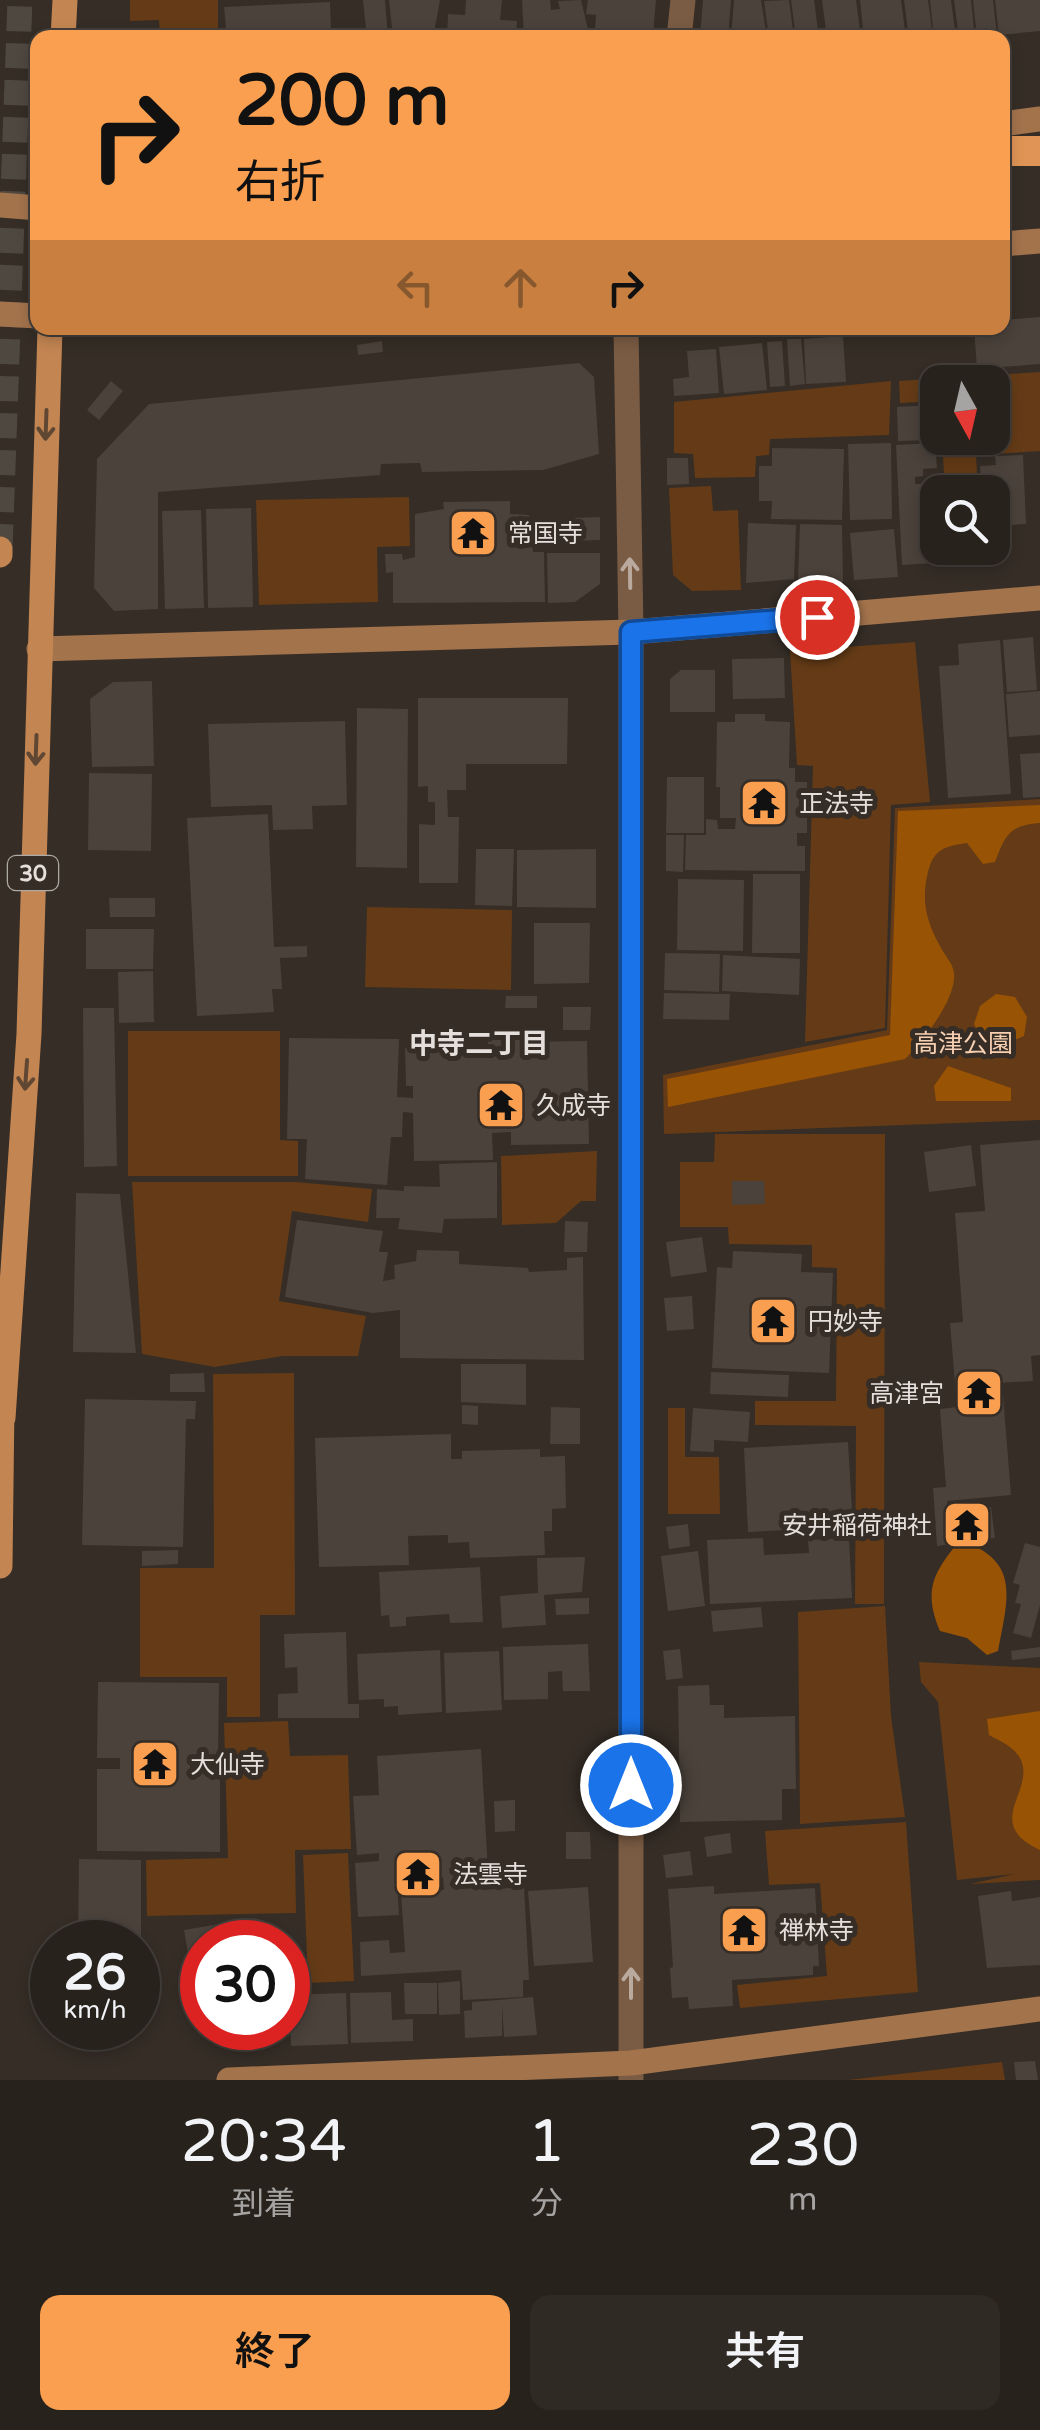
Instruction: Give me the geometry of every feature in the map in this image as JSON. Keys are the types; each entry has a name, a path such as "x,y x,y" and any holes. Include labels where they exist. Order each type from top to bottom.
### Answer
{"highway":[{"path":"1010,151 1040,152"}],"main road":[{"path":"64,30 65,0"},
{"name":"30","path":"0,1566 3,1418 29,1034 50,335"},
{"name":"30","path":"0,1338 3,1418"}],"street":[{"path":"680,30 683,0"},
{"path":"1010,123 1040,119"},
{"path":"0,206 30,208"},
{"path":"1010,243 1040,241"},
{"path":"0,314 30,316"},
{"path":"626,335 631,632 631,2072"},
{"path":"40,649 631,632 1040,598"},
{"path":"229,2080 631,2072 1040,2009"}],"green space":[{"path":"130,0 218,0 218,30 160,30 159,20 130,21"},
{"path":"1040,372 1040,451 1010,453 1010,374"},
{"path":"920,380 920,402 900,403 899,381"},
{"path":"891,381 889,435 770,439 769,455 756,456 755,477 695,478 693,454 674,453 674,402"},
{"path":"943,455 976,455 977,475 944,475"},
{"path":"711,486 713,511 738,510 741,590 692,591 673,575 669,488"},
{"path":"409,497 410,546 377,547 378,602 259,605 256,500"},
{"path":"915,642 930,802 891,805 885,1028 805,1042 813,766 797,765 790,651"},
{"name":"高津公園","path":"1040,799 1040,1120 664,1134 663,1075 887,1030 895,808"},
{"path":"367,907 512,910 511,990 365,987"},
{"path":"128,1031 280,1031 280,1140 298,1141 298,1176 128,1176"},
{"path":"715,1134 885,1134 884,1604 855,1604 856,1426 755,1425 755,1401 836,1401 837,1268 812,1267 812,1245 729,1244 728,1227 680,1227 680,1162 714,1162"},
{"path":"597,1151 596,1201 581,1201 556,1223 502,1225 501,1156"},
{"path":"132,1182 296,1182 372,1189 368,1222 292,1211 279,1301 366,1316 358,1356 283,1356 215,1367 142,1354"},
{"path":"294,1373 295,1615 260,1615 260,1717 227,1717 227,1677 140,1677 140,1568 214,1568 213,1374"},
{"path":"668,1408 685,1408 685,1457 719,1457 720,1514 668,1514"},
{"path":"885,1606 891,1716 905,1817 800,1824 798,1612"},
{"path":"919,1662 1040,1668 1040,1880 970,1884 1014,1874 957,1880 938,1702 921,1682"},
{"path":"288,1721 290,1756 348,1755 351,1849 295,1850 296,1913 147,1916 146,1860 228,1858 224,1723"},
{"path":"906,1822 918,1992 740,2008 737,1985 827,1976 820,1883 769,1885 765,1831"},
{"path":"348,1853 354,1981 310,1983 310,1920 306,1920 303,1855"},
{"path":"1002,2062 1005,2080 848,2080"}],"shaded area":[{"path":"1040,805 1040,823 1015,829 995,862 983,864 967,843 947,847 933,858 926,882 926,910 935,937 953,969 953,983 937,1019 905,1059 668,1107 667,1079 890,1035 898,811"},
{"path":"996,994 1015,997 1027,1017 1024,1036 1003,1045 984,1043 974,1024 980,1006"},
{"path":"948,1066 1011,1088 1011,1101 936,1101 934,1086"},
{"path":"960,1540 993,1559 1006,1583 998,1651 987,1655 967,1638 940,1631 935,1616 934,1581"},
{"path":"1040,1711 1040,1850 1023,1840 1012,1818 1022,1784 1021,1760 1011,1748 989,1735 987,1719"}],"building":[{"path":"363,0 385,0 387,30 366,30"},
{"path":"389,0 440,0 434,30 392,30"},
{"path":"466,0 502,0 500,20 517,21 516,30 447,30 448,14 465,15"},
{"path":"522,0 550,0 551,10 560,9 558,1 581,0 588,30 524,30"},
{"path":"588,0 656,0 653,30 595,29 596,15 586,14"},
{"path":"703,0 731,0 729,30 701,30"},
{"path":"734,0 761,0 766,30 732,30"},
{"path":"789,0 793,30 768,30 764,1"},
{"path":"791,0 814,0 818,30 795,30"},
{"path":"822,0 856,0 860,30 826,30"},
{"path":"860,0 901,0 905,30 863,30"},
{"path":"904,0 928,0 932,30 908,30"},
{"path":"930,0 951,0 955,30 933,30"},
{"path":"954,0 971,0 974,30 958,30"},
{"path":"973,0 993,0 996,30 976,30"},
{"path":"995,0 1040,0 1040,31 1010,34 1010,30 998,30"},
{"path":"330,2 331,30 226,30 224,7"},
{"path":"1040,317 1040,364 977,365 975,335 1010,335 1010,319"},
{"path":"843,336 846,382 806,384 804,339"},
{"path":"787,339 801,339 805,384 790,386"},
{"path":"382,341 383,352 358,355 357,345"},
{"path":"782,341 785,386 770,387 767,342"},
{"path":"762,343 767,390 724,394 719,347"},
{"path":"716,349 719,393 674,396 673,379 689,377 687,351"},
{"path":"579,363 594,377 599,454 543,470 422,472 420,463 381,464 380,475 158,492 158,609 114,611 94,588 97,459 149,404"},
{"path":"111,381 123,391 99,420 87,410"},
{"path":"920,406 920,440 898,441 897,407"},
{"path":"891,443 892,519 850,520 848,444"},
{"path":"920,444 920,455 936,455 937,468 923,469 923,475 915,477 915,484 920,484 920,564 902,565 896,445"},
{"path":"772,448 844,449 842,520 771,519 772,501 759,501 759,466 772,466"},
{"path":"1023,455 1026,524 1010,525 1010,475 981,475 980,466 996,465 995,456"},
{"path":"667,458 688,458 689,484 667,485"},
{"name":"常国寺","path":"510,501 510,514 529,515 533,552 544,552 545,602 393,603 393,572 386,573 385,554 402,554 403,560 415,557 415,514 444,509 443,502"},
{"path":"251,508 253,607 208,608 206,509"},
{"path":"201,510 204,608 165,609 162,511"},
{"path":"600,517 600,540 573,541 572,518"},
{"path":"748,523 796,525 794,579 746,583"},
{"path":"800,524 842,525 843,582 798,583"},
{"path":"894,529 898,577 854,580 850,533"},
{"path":"547,553 600,553 600,584 575,602 548,603"},
{"path":"1033,637 1037,690 1007,692 1003,640"},
{"path":"1000,640 1011,794 948,798 939,666 959,665 958,644"},
{"path":"784,658 785,698 733,699 732,659"},
{"path":"681,670 715,670 715,712 670,712 670,679"},
{"path":"152,681 154,766 92,767 90,699 113,682"},
{"path":"1040,691 1040,735 1009,737 1006,694"},
{"path":"418,698 568,698 567,764 466,764 466,790 447,790 448,817 459,817 458,883 419,883 419,824 435,825 435,802 428,802 428,786 418,787"},
{"path":"357,708 408,709 407,868 356,867"},
{"name":"正法寺","path":"735,714 765,714 765,721 790,722 789,768 795,768 795,782 807,782 807,833 797,833 797,846 805,846 805,871 685,870 686,835 706,835 706,819 717,820 718,829 735,829 736,818 720,818 720,787 716,787 717,722 735,722"},
{"path":"345,721 347,805 312,806 313,829 273,830 272,805 211,807 208,724"},
{"path":"1040,753 1040,797 1023,798 1020,754"},
{"path":"89,773 152,774 151,851 88,850"},
{"path":"667,777 704,777 704,833 666,833"},
{"path":"268,814 274,947 307,946 307,957 280,958 282,989 272,989 274,1012 197,1016 187,818"},
{"path":"666,835 684,835 683,872 666,871"},
{"path":"476,849 514,849 512,906 475,905"},
{"path":"596,849 596,908 517,907 517,850"},
{"path":"753,874 800,874 800,953 752,953"},
{"path":"678,879 744,880 743,951 677,950"},
{"path":"109,898 155,898 155,917 110,917"},
{"path":"534,923 590,923 589,983 534,984"},
{"path":"86,929 154,929 153,969 86,969"},
{"path":"665,953 720,954 719,992 664,990"},
{"path":"723,955 800,959 799,995 722,991"},
{"path":"153,971 154,1022 119,1023 118,972"},
{"path":"664,993 730,994 729,1020 663,1019"},
{"path":"506,996 537,996 537,1008 505,1008"},
{"path":"563,1007 591,1007 590,1030 563,1030"},
{"path":"83,1008 114,1008 117,1166 84,1167"},
{"path":"522,1036 522,1042 587,1041 589,1144 511,1145 511,1132 492,1133 493,1160 414,1161 413,1113 403,1112 402,1137 391,1137 387,1185 305,1179 307,1139 287,1139 289,1038 399,1039 397,1097 413,1098 413,1086 406,1086 405,1048 488,1046 488,1037"},
{"path":"1040,1140 1040,1355 1031,1356 1033,1381 997,1383 997,1395 1003,1395 1011,1495 947,1501 951,1544 937,1546 933,1488 946,1487 940,1409 957,1407 950,1323 963,1322 955,1213 985,1211 980,1145"},
{"path":"971,1145 976,1186 929,1192 924,1152"},
{"path":"497,1162 497,1218 444,1219 442,1233 398,1229 400,1218 376,1218 377,1189 440,1187 439,1164"},
{"path":"732,1181 764,1181 765,1204 732,1205"},
{"path":"76,1193 120,1194 136,1353 73,1352"},
{"path":"297,1220 383,1231 379,1252 388,1252 383,1281 395,1279 394,1265 416,1261 417,1250 459,1251 459,1264 528,1268 529,1272 567,1270 567,1258 583,1257 584,1360 400,1358 400,1310 373,1313 285,1297"},
{"path":"565,1221 588,1222 587,1252 564,1252"},
{"path":"702,1237 707,1272 671,1277 666,1242"},
{"name":"円妙寺","path":"733,1251 802,1254 801,1272 833,1273 829,1373 712,1368 717,1267 732,1268"},
{"path":"692,1296 694,1329 667,1331 664,1298"},
{"path":"461,1364 526,1364 526,1405 461,1402"},
{"path":"711,1372 789,1375 788,1397 710,1394"},
{"path":"204,1373 205,1392 170,1392 170,1374"},
{"path":"85,1399 196,1401 195,1419 186,1419 183,1547 82,1545"},
{"path":"462,1405 478,1406 478,1425 462,1424"},
{"path":"551,1407 580,1408 580,1444 550,1444"},
{"path":"693,1408 750,1412 748,1442 714,1440 714,1452 690,1451"},
{"path":"451,1434 451,1459 462,1459 462,1451 540,1449 540,1457 565,1456 566,1508 552,1509 552,1531 544,1531 545,1555 470,1558 469,1542 448,1543 448,1535 408,1536 409,1565 319,1567 315,1438"},
{"path":"848,1442 853,1527 748,1532 744,1448"},
{"path":"991,1507 995,1538 975,1540 971,1509"},
{"path":"688,1524 690,1546 669,1549 666,1527"},
{"path":"763,1538 764,1555 809,1553 808,1540 849,1538 852,1598 710,1604 707,1540"},
{"path":"1025,1543 1040,1547 1040,1605 1031,1638 1013,1633 1021,1604 1015,1603 1020,1585 1013,1583"},
{"path":"178,1550 178,1564 142,1566 142,1551"},
{"path":"698,1551 705,1606 668,1611 661,1556"},
{"path":"585,1557 582,1592 544,1595 546,1625 502,1628 500,1596 538,1593 537,1558"},
{"path":"480,1567 483,1622 450,1623 449,1614 406,1617 406,1626 390,1627 389,1615 381,1616 379,1572"},
{"path":"589,1598 589,1614 556,1615 555,1599"},
{"path":"761,1607 763,1627 713,1632 711,1611"},
{"path":"346,1632 348,1704 359,1704 359,1718 278,1718 278,1694 298,1693 297,1667 285,1668 284,1634"},
{"path":"588,1644 590,1691 563,1691 562,1671 548,1672 548,1699 504,1700 503,1647"},
{"path":"1040,1647 1040,1657 1012,1660 1011,1651"},
{"path":"680,1649 683,1678 666,1680 663,1651"},
{"path":"440,1650 442,1712 398,1715 398,1706 384,1707 384,1699 359,1700 357,1654"},
{"path":"499,1651 502,1710 446,1713 444,1653"},
{"name":"大仙寺","path":"98,1682 219,1683 218,1756 190,1757 190,1770 220,1771 220,1852 97,1851 97,1769 120,1769 120,1758 97,1758"},
{"path":"709,1685 710,1705 724,1705 724,1718 795,1716 796,1789 782,1789 782,1820 680,1822 678,1686"},
{"name":"法雲寺","path":"481,1749 488,1871 481,1871 482,1890 524,1887 529,1980 523,1980 523,1997 463,2000 461,1970 361,1976 360,1942 389,1940 390,1953 405,1952 401,1892 444,1890 443,1877 397,1879 399,1915 358,1917 355,1863 379,1861 379,1853 357,1855 353,1796 379,1795 377,1756"},
{"path":"515,1800 515,1831 495,1832 494,1801"},
{"path":"566,1832 590,1832 591,1859 566,1859"},
{"path":"730,1833 732,1853 707,1857 704,1837"},
{"path":"690,1851 693,1875 666,1878 663,1855"},
{"path":"79,1859 141,1860 141,1920 78,1920"},
{"name":"禅林寺","path":"714,1886 714,1894 815,1888 819,1966 813,1966 813,1975 732,1980 733,2006 689,2009 688,1997 672,1998 668,1889"},
{"path":"588,1887 593,1962 534,1966 528,1891"},
{"path":"1011,1891 1012,1901 1040,1897 1040,1965 987,1968 978,1896"},
{"path":"460,1981 460,2014 439,2015 438,1983"},
{"path":"404,1983 437,1983 437,2014 405,2014"},
{"path":"391,1992 392,2020 413,2019 413,2041 351,2043 350,1993"},
{"path":"346,1993 348,2044 310,2045 310,1994"},
{"path":"533,1997 537,2035 504,2037 502,2005 502,2036 465,2038 464,2011 472,2010 472,2002"},
{"path":"1035,2061 1038,2080 1016,2080 1014,2062"}],"tunnel":[{"path":"0,549 20,0"}],"place":[{"name":"常国寺","path":"473,533"},
{"name":"正法寺","path":"764,803"},
{"name":"久成寺","path":"501,1105"},
{"name":"円妙寺","path":"773,1321"},
{"name":"高津宮","path":"979,1393"},
{"name":"安井稲荷神社","path":"967,1525"},
{"name":"大仙寺","path":"155,1764"},
{"name":"法雲寺","path":"418,1874"},
{"name":"禅林寺","path":"744,1930"}],"district":[{"name":"中寺二丁目","path":"479,1043"}],"route":[{"path":"631,1785 631,632 817,617"}]}
